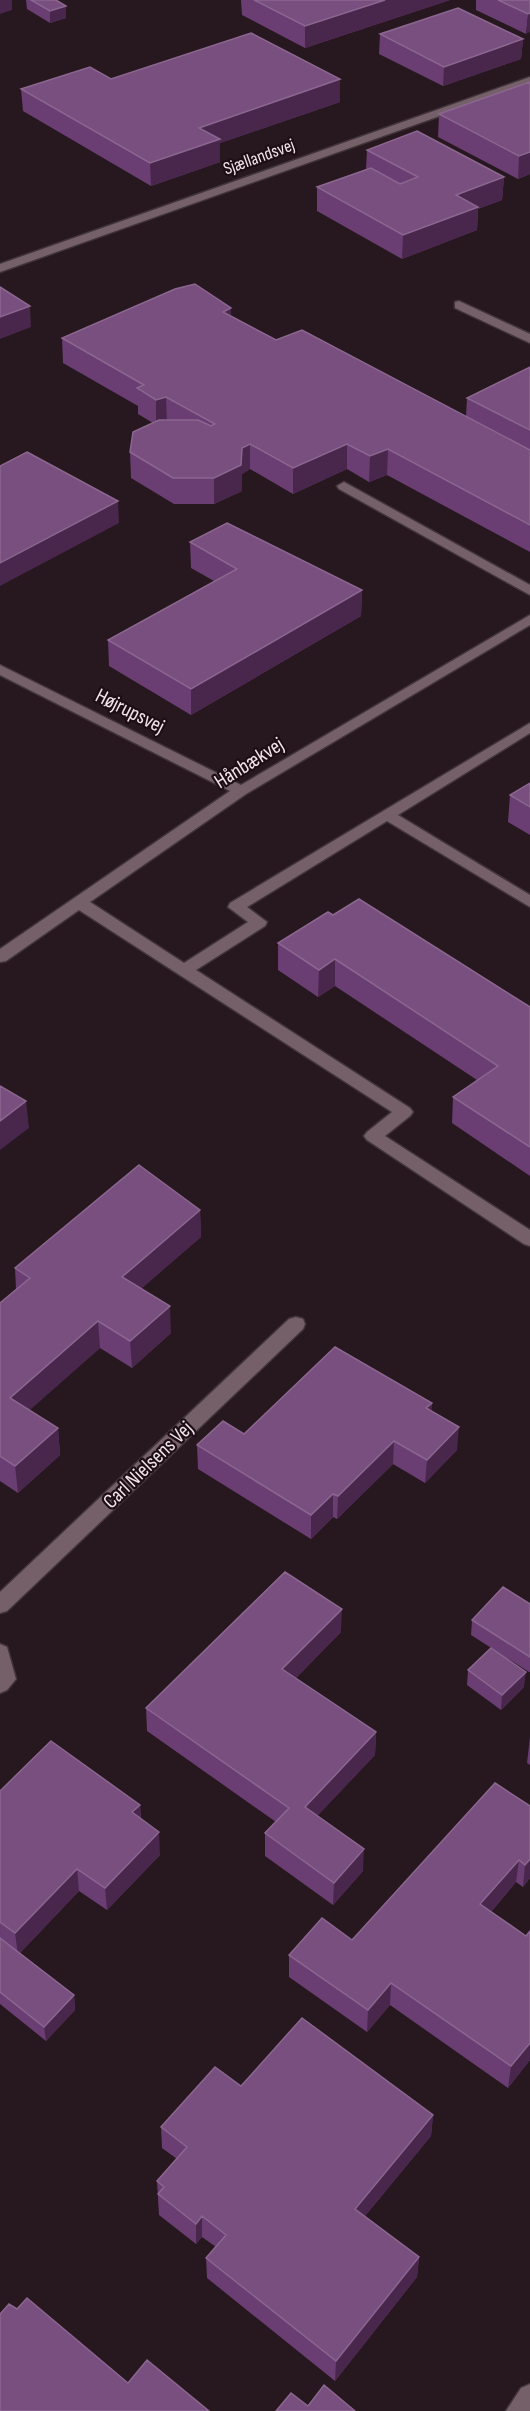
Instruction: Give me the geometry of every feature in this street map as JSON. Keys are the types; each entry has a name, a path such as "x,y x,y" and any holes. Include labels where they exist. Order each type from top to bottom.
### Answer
{"street":[{"name":"Sjællandsvej","path":"0,268 530,80"},
{"path":"459,305 530,339"},
{"path":"344,486 530,591"},
{"name":"Hånbækvej","path":"0,957 241,791 530,619"},
{"name":"Højrupsvej","path":"0,669 241,791"},
{"path":"184,970 259,922 236,908 530,727"},
{"path":"387,815 530,902"},
{"path":"78,902 404,1112 373,1136 530,1239"},
{"name":"Carl Nielsens Vej","path":"0,1605 296,1324"},
{"path":"0,1653 5,1679 0,1684"},
{"path":"519,2411 530,2397"}],"building":[{"path":"31,0 56,0 66,6 50,11"},
{"path":"254,0 385,0 305,26"},
{"path":"498,0 530,0 530,13 528,14"},
{"path":"458,8 523,39 444,67 380,34"},
{"path":"251,33 340,79 199,128 220,139 150,163 21,89 90,67 111,79"},
{"path":"530,82 530,152 519,156 439,114"},
{"path":"417,131 504,177 456,195 478,207 403,235 317,187 371,168 400,184 418,177 367,150"},
{"path":"195,284 231,308 223,312 276,340 302,330 530,450 530,525 388,449 370,456 347,444 293,468 250,444 242,448 241,465 214,478 173,478 130,452 133,432 159,420 198,420 211,426 215,424 166,397 156,400 137,388 144,385 62,338 175,289"},
{"path":"0,287 30,306 0,317"},
{"path":"530,367 530,430 467,398"},
{"path":"27,452 118,501 0,563 0,466"},
{"path":"227,523 362,590 191,689 108,640 237,569 190,542"},
{"path":"530,783 530,807 510,795"},
{"path":"359,899 530,1007 530,1147 453,1097 498,1066 335,959 319,970 278,943 328,912 333,915"},
{"path":"0,1086 26,1101 0,1121"},
{"path":"139,1165 200,1210 122,1277 170,1306 130,1341 98,1321 10,1398 58,1428 15,1466 0,1456 0,1303 30,1278 15,1268"},
{"path":"335,1347 432,1403 426,1408 459,1427 427,1460 394,1441 338,1496 333,1494 311,1515 197,1445 223,1421 244,1434"},
{"path":"285,1572 342,1609 282,1669 376,1732 305,1807 364,1849 334,1883 265,1833 289,1808 146,1708"},
{"path":"503,1587 530,1604 530,1657 472,1620"},
{"path":"491,1648 526,1672 502,1695 468,1670"},
{"path":"51,1741 140,1805 132,1812 159,1832 105,1888 77,1869 15,1933 0,1922 0,1791"},
{"path":"495,1783 530,1806 530,1859 525,1865 519,1860 480,1904 526,1936 530,1931 530,2043 511,2066 391,1983 368,2010 289,1955 322,1918 352,1940"},
{"path":"0,1938 74,1995 44,2027 0,1992"},
{"path":"302,2018 433,2115 355,2209 419,2257 336,2361 206,2258 226,2235 202,2216 196,2224 158,2194 164,2187 157,2181 187,2147 161,2127 215,2067 241,2086"},
{"path":"27,2298 128,2383 147,2360 209,2411 0,2411 0,2314 9,2304 17,2309"},
{"path":"324,2385 355,2411 276,2411 291,2393 308,2406"}]}
